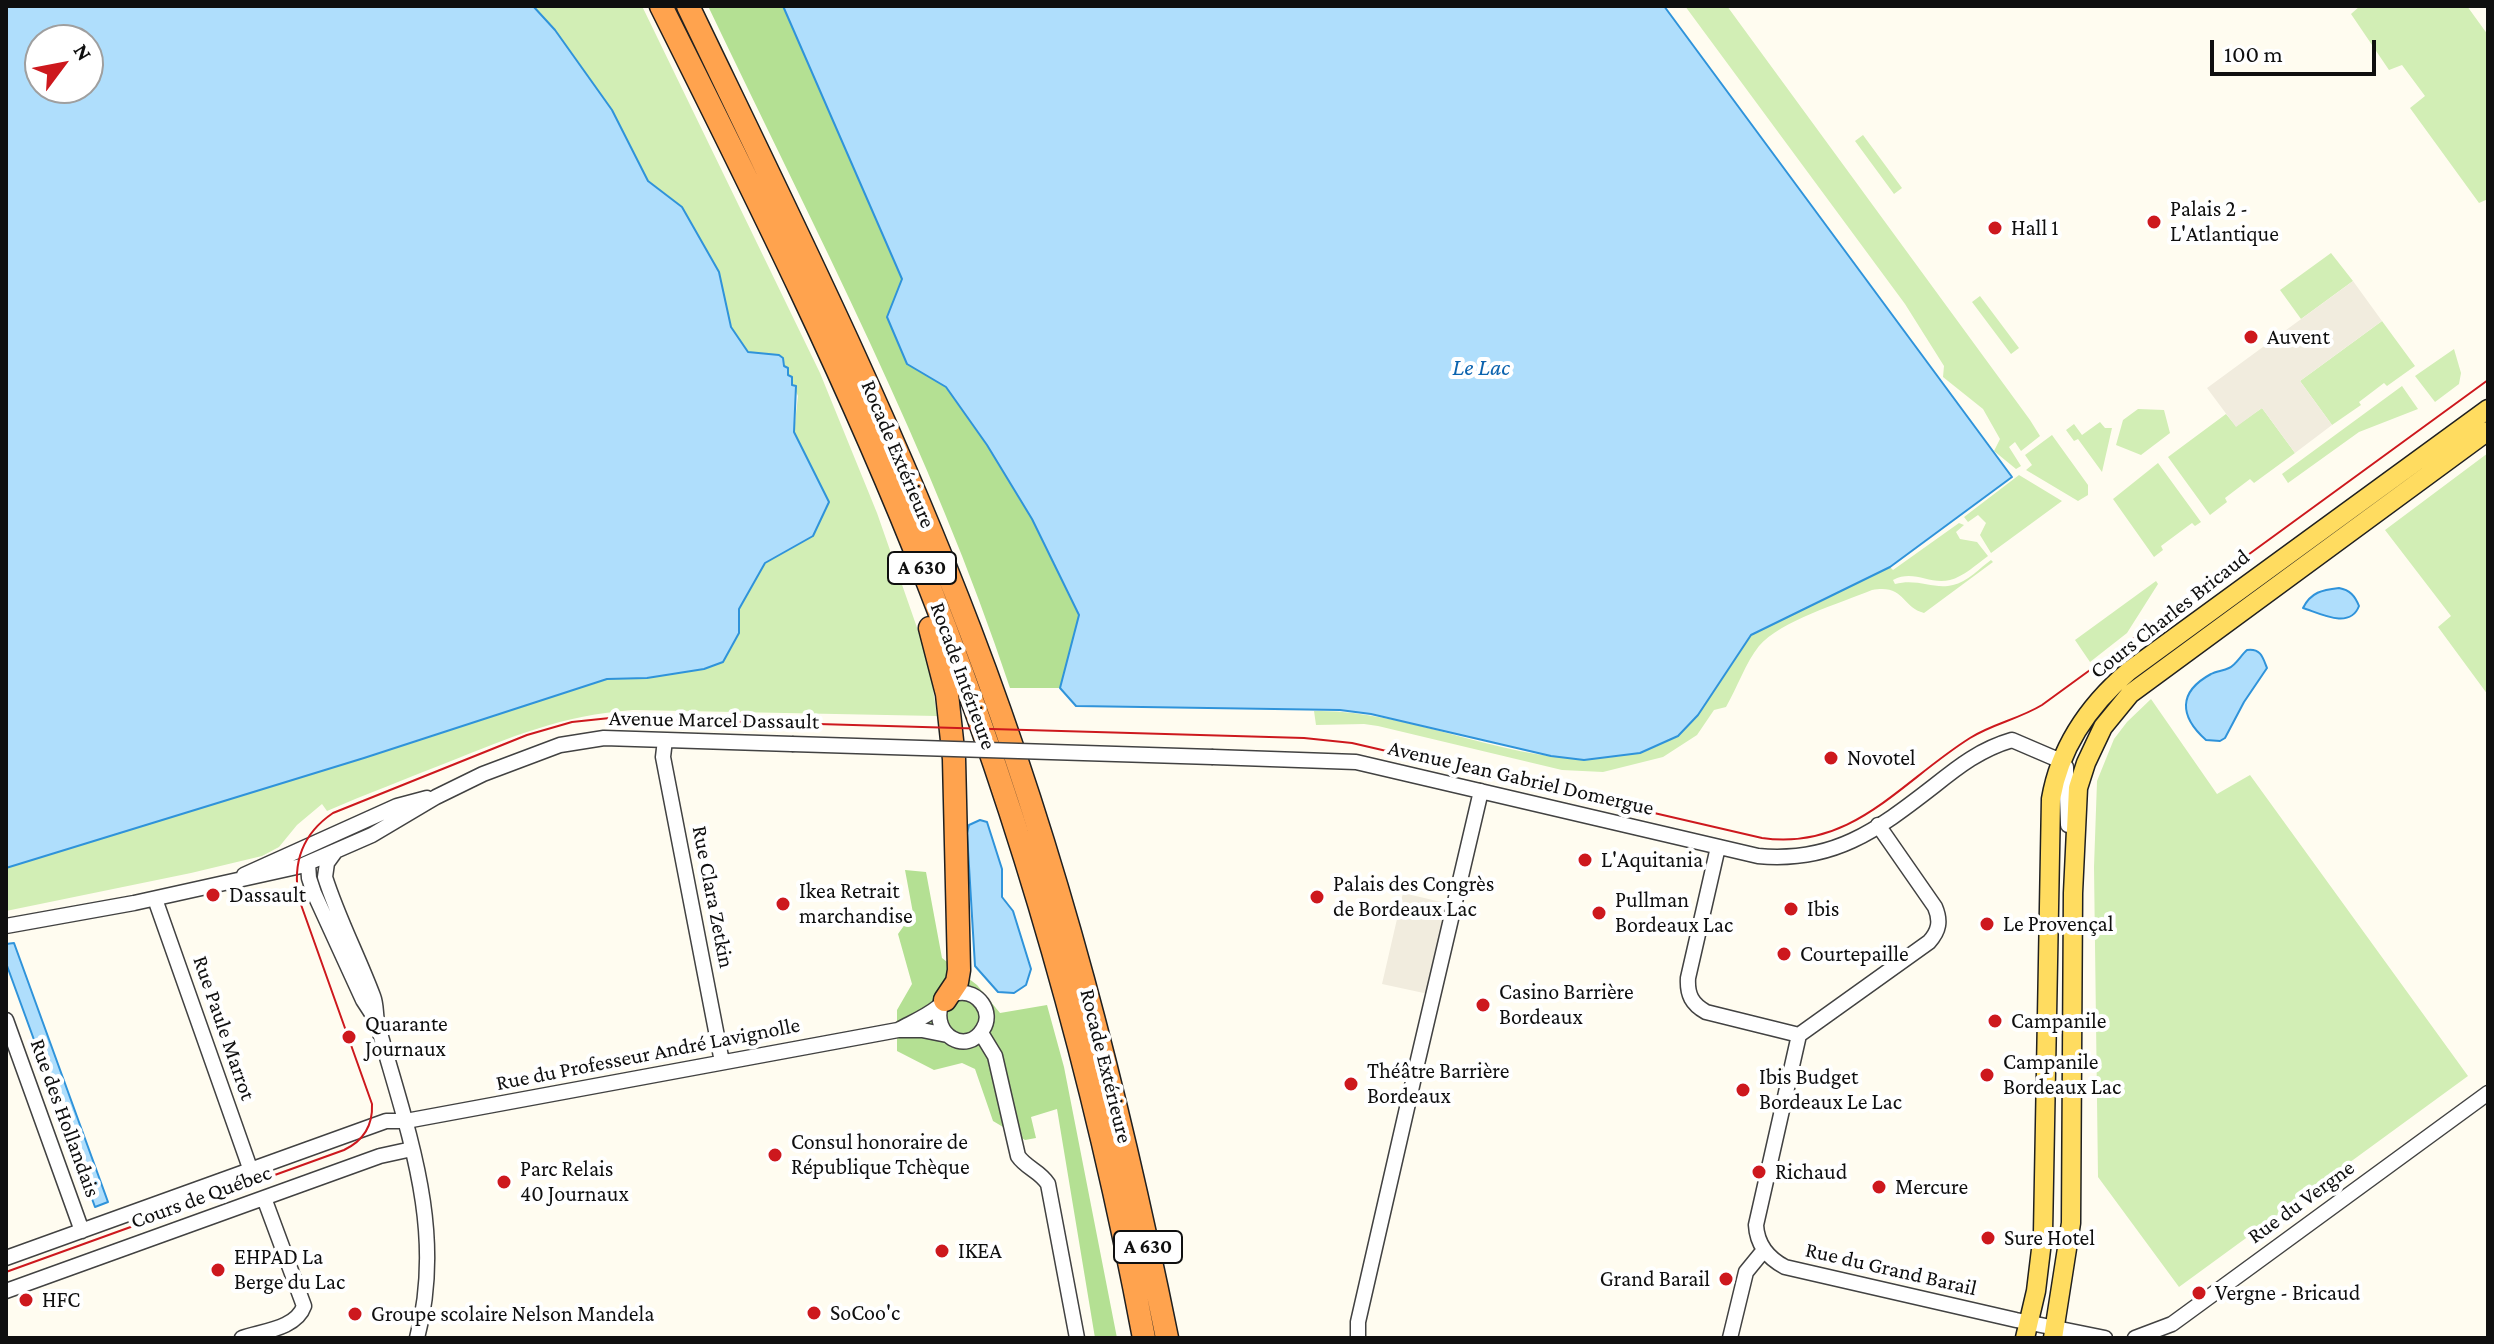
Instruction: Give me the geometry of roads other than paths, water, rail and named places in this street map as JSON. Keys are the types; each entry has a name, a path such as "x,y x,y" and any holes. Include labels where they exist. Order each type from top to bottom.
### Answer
{"highway":[{"name":"Rocade Intérieure","path":"661,6 757,199 841,379 925,574 995,765 1117,1157 1144,1338"},
{"name":"Rocade Extérieure","path":"688,6 841,323 892,438 965,618 1019,767 1055,879 1102,1046 1117,1157 1167,1338"},
{"path":"841,379 928,621 947,694 954,759 959,970 954,989 943,1003"},
{"path":"1117,1157 1130,1338"},
{"path":"1117,1157 1179,1338"}],"main road":[{"name":"Cours Charles Bricaud","path":"2027,1330 2036,1291 2043,1233 2051,799 2067,770 2087,715 2129,671 2488,409"},
{"name":"Cours Charles Bricaud","path":"2067,770 2130,694 2488,431"},
{"name":"Cours Charles Bricaud","path":"2054,1332 2071,1209 2076,802 2067,770"}],"street":[{"name":"Avenue Marcel Dassault","path":"308,864 340,842 402,811 483,774 560,745 604,738 1003,751"},
{"name":"Rue Clara Zetkin","path":"665,740 663,757 722,1062"},
{"name":"Avenue Jean Gabriel Domergue","path":"1003,751 1356,762 1758,856 1806,857 1847,845 1973,756 1995,745 2012,740 2067,770"},
{"path":"1358,1338 1358,1322 1481,791"},
{"name":"Avenue Marcel Dassault","path":"6,926 155,899 308,864 372,835 436,797"},
{"name":"Avenue Marcel Dassault","path":"238,880 249,872 397,806 436,797"},
{"path":"1730,1338 1746,1272 1764,1250 1756,1233 1756,1225 1799,1035 1936,935 1939,924 1935,907 1878,825"},
{"path":"1718,847 1688,978 1690,999 1706,1012 1799,1035"},
{"path":"335,852 327,863 325,877 374,997 377,1021 406,1121 428,1238 428,1286 418,1336"},
{"path":"292,854 308,864 340,932 352,947"},
{"path":"308,864 314,893 363,1000 377,1021"},
{"name":"Rue Paule Marrot","path":"155,899 251,1171"},
{"path":"960,993 968,993 982,1002 987,1018 981,1033 968,1041 947,1035 939,1021 943,1003 960,993"},
{"name":"Rue du Professeur André Lavignolle","path":"898,1030 943,1003"},
{"name":"Rue des Hollandais","path":"6,1020 82,1231"},
{"name":"Rue du Professeur André Lavignolle","path":"406,1121 898,1030 922,1030 947,1035"},
{"path":"981,1033 995,1056 1018,1156 1048,1184 1077,1338"},
{"name":"Rue du Vergne","path":"2135,1338 2159,1330 2183,1316 2488,1093"},
{"name":"Cours de Québec","path":"6,1258 386,1121 406,1121"},
{"name":"Cours de Québec","path":"6,1291 380,1156 412,1149"},
{"path":"242,1338 291,1323 304,1306 264,1198"},
{"name":"Rue du Grand Barail","path":"1764,1250 1785,1267 2027,1330"},
{"path":"2027,1330 2103,1338"}],"water":[{"path":"6,6 533,6 555,30 612,110 648,181 682,207 719,272 731,327 748,352 779,355 788,368 792,385 796,386 794,432 829,502 813,536 765,563 739,609 739,633 723,662 704,669 647,678 607,679 364,758 6,868"},
{"name":"Le Lac","path":"783,6 1664,6 2012,477 1890,567 1751,635 1698,715 1678,736 1640,753 1584,760 1551,756 1371,714 1340,710 1076,706 1060,688 1079,615 1032,519 987,445 946,387 907,364 887,317 902,279"},
{"path":"2339,588 2352,594 2359,606 2349,617 2334,618 2303,608 2318,593"},
{"path":"2247,650 2258,652 2267,668 2225,738 2220,741 2206,740 2187,713 2188,696 2200,681 2232,667"},
{"path":"980,820 987,822 1002,869 1002,897 1013,911 1031,969 1026,985 1014,993 998,992 975,966 967,833 969,825"},
{"path":"14,943 108,1202 95,1207 6,963 6,944"}],"tram line":[{"path":"6,1272 344,1150 357,1142 369,1126 372,1104 299,899 297,873 302,850 314,830 333,813 527,735 572,722 610,718 1304,738 1352,743 1762,838 1794,839 1823,834 1849,824 1874,809 1970,738 2042,705 2488,380"}],"place":[{"name":"Palais 2 - L'Atlantique","path":"2154,222"},
{"name":"Hall 1","path":"1995,228"},
{"name":"Auvent","path":"2251,337"},
{"name":"Novotel","path":"1831,758"},
{"name":"L'Aquitania","path":"1585,860"},
{"name":"Dassault","path":"213,895"},
{"name":"Palais des Congrès de Bordeaux Lac","path":"1317,897"},
{"name":"Ikea Retrait marchandise","path":"783,904"},
{"name":"Ibis","path":"1791,909"},
{"name":"Pullman Bordeaux Lac","path":"1599,913"},
{"name":"Le Provençal","path":"1987,924"},
{"name":"Courtepaille","path":"1784,954"},
{"name":"Casino Barrière Bordeaux","path":"1483,1005"},
{"name":"Campanile","path":"1995,1021"},
{"name":"Quarante Journaux","path":"349,1037"},
{"name":"Campanile Bordeaux Lac","path":"1987,1075"},
{"name":"Théâtre Barrière Bordeaux","path":"1351,1084"},
{"name":"Ibis Budget Bordeaux Le Lac","path":"1743,1090"},
{"name":"Consul honoraire de République Tchèque","path":"775,1155"},
{"name":"Richaud","path":"1759,1172"},
{"name":"Parc Relais 40 Journaux","path":"504,1182"},
{"name":"Mercure","path":"1879,1187"},
{"name":"Sure Hotel","path":"1988,1238"},
{"name":"IKEA","path":"942,1251"},
{"name":"EHPAD La Berge du Lac","path":"218,1270"},
{"name":"Grand Barail","path":"1726,1279"},
{"name":"Vergne - Bricaud","path":"2199,1293"},
{"name":"HFC","path":"26,1300"},
{"name":"SoCoo'c","path":"814,1313"},
{"name":"Groupe scolaire Nelson Mandela","path":"355,1314"}]}
